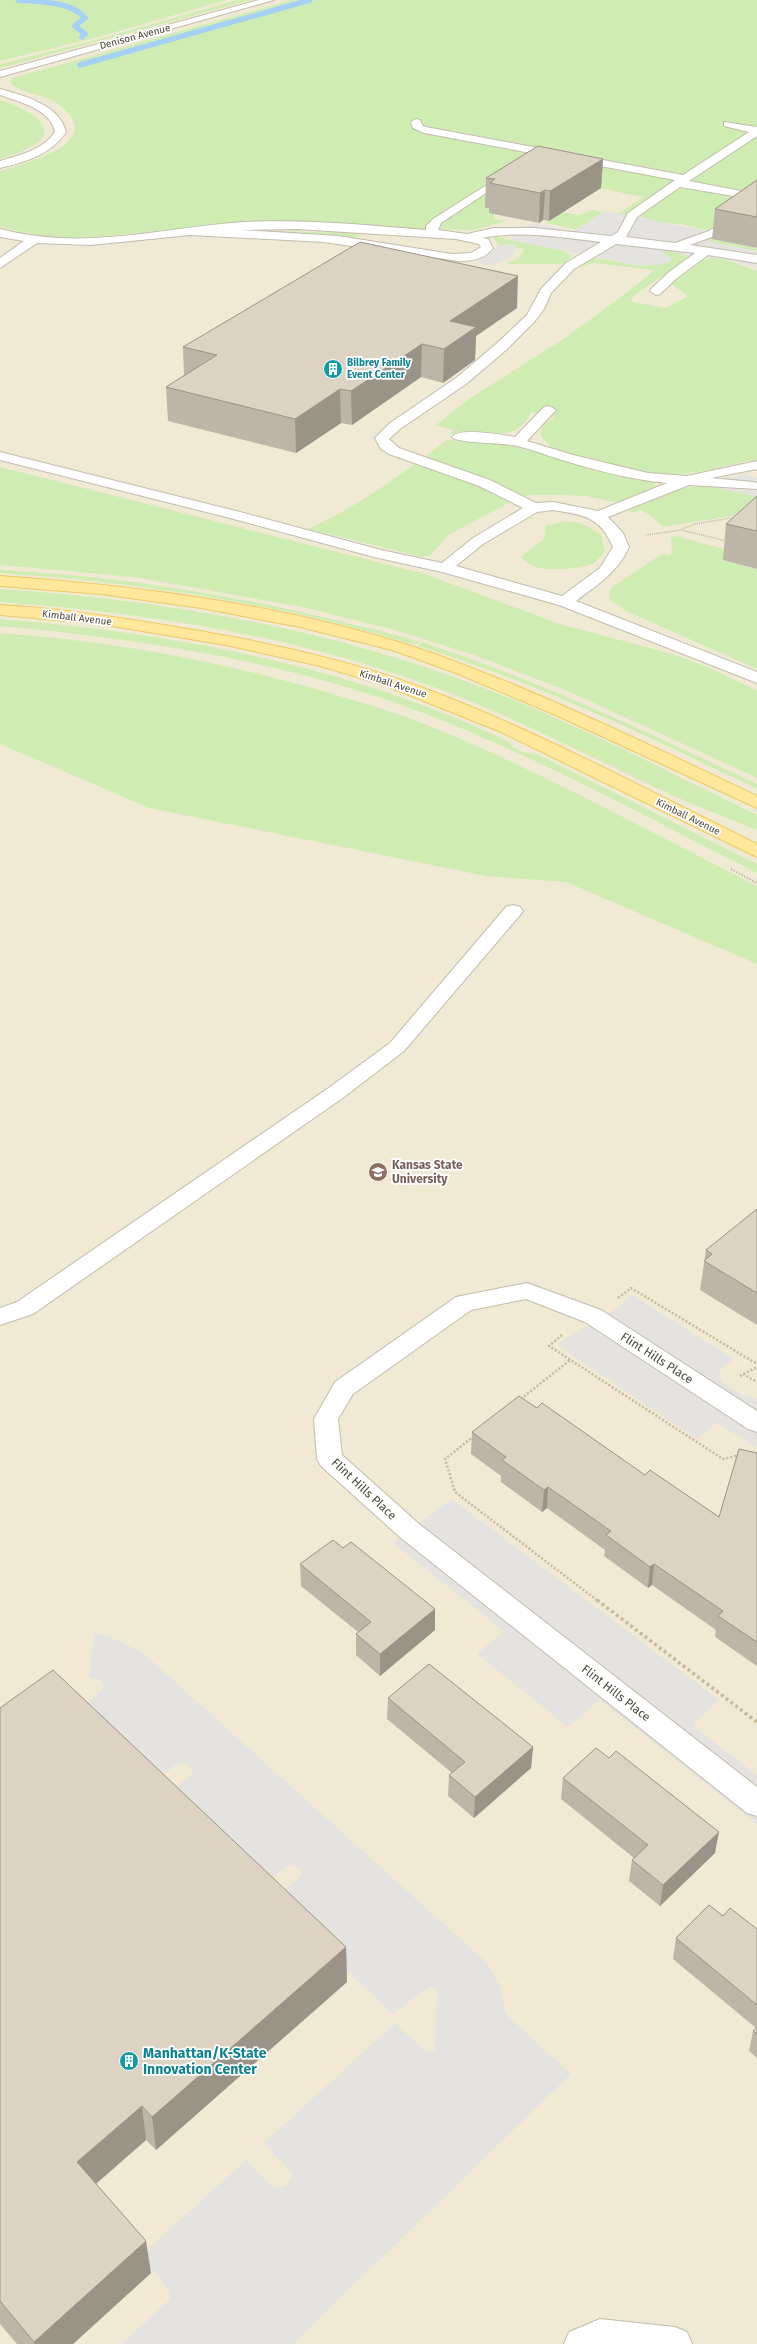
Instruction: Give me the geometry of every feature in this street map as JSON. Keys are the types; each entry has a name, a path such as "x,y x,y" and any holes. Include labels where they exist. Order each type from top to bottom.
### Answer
{"main road":[{"path":"0,581 103,590 200,604 293,621 398,647 450,664 536,700 757,804"},
{"name":"Kimball Avenue","path":"0,610 103,620 209,637 269,649 345,669 413,690 484,718 558,752 757,851"}],"street":[{"name":"Denison Avenue","path":"0,74 269,0"},
{"path":"0,92 41,106 57,119 60,128 58,136 49,145 38,152 0,165"},
{"path":"416,122 418,128 424,130 757,197"},
{"path":"728,124 757,130"},
{"path":"533,508 514,495 485,482 389,448 383,443 382,438 395,426 461,381 501,347 531,318 538,309 545,292 570,266 615,240 622,234 631,217 638,210 757,130"},
{"path":"432,234 432,226 437,221 485,188"},
{"path":"676,246 713,232 741,214"},
{"path":"0,234 34,240 89,242 189,231 275,225 470,237 484,242 487,249 473,256 449,257 324,238 189,231"},
{"path":"470,237 494,232 519,231 676,246 757,259"},
{"path":"0,264 34,240"},
{"path":"656,291 673,275 706,251"},
{"path":"518,442 549,410"},
{"path":"459,437 498,438 518,442 625,473 669,480 753,486"},
{"path":"0,456 235,515 379,554 445,568 565,602 757,678"},
{"path":"599,516 688,481 725,470 757,465"},
{"path":"445,568 478,542 533,508 553,506 580,510 599,516 615,533 621,547 617,559 565,602"},
{"path":"0,1317 25,1308 337,1092 397,1047 513,911"},
{"name":"Flint Hills Place","path":"757,1423 593,1316 527,1291 464,1303 344,1388 326,1419 330,1459 410,1531 757,1804"},
{"path":"581,2344 600,2336 675,2344"}],"path":[{"path":"640,535 681,530 695,524 742,516"},
{"path":"681,530 730,542"},
{"path":"729,869 757,883"},
{"path":"631,1288 757,1364"},
{"path":"549,1346 723,1459 743,1455"},
{"path":"520,1400 570,1360"},
{"path":"743,1373 757,1382"},
{"path":"476,1434 445,1459 455,1492 757,1722"}],"shaded area":[{"name":"Kansas State University","path":"0,0 757,0 757,2344 0,2344"},
{"path":"605,211 712,232 708,239 710,242 757,251 757,267 725,259 688,256 669,251 660,252 670,257 671,260 669,262 657,265 636,265 511,240 524,227 533,223 574,231"},
{"path":"516,244 515,252 511,257 492,265 484,265 473,259 491,253 498,245"},
{"path":"743,474 757,478 757,496 704,485"},
{"path":"632,1295 734,1359 721,1369 719,1375 723,1383 742,1395 757,1399 757,1447 716,1423 697,1439 556,1344 616,1309"},
{"path":"452,1499 719,1700 692,1725 757,1775 757,1824 600,1700 568,1727 477,1654 504,1631 393,1543"},
{"path":"94,1633 110,1637 142,1652 486,1962 500,1986 505,2010 509,2017 571,2074 293,2344 122,2344 170,2299 169,2290 140,2256 246,2160 276,2189 286,2186 292,2177 292,2173 264,2143 395,2023 425,2051 435,2052 437,1988 431,1986 392,2014 273,1900 300,1877 302,1873 300,1868 290,1864 259,1888 163,1797 192,1774 193,1771 189,1765 183,1762 177,1764 150,1785 74,1712 101,1692 104,1687 101,1680 89,1677"}],"green space":[{"path":"0,0 227,0 102,36 0,61"},
{"path":"237,0 251,0 0,68 0,64 92,41"},
{"path":"292,0 757,0 757,127 628,215 618,214 643,197 529,174 485,207 494,209 496,214 493,217 494,219 506,221 474,230 215,225 109,236 71,238 38,235 0,227 0,171 47,155 69,141 74,133 73,120 64,108 50,99 15,87 10,83 13,78"},
{"path":"0,100 19,107 33,115 41,123 44,130 42,138 34,145 0,159"},
{"path":"757,135 757,196 687,182"},
{"path":"681,185 757,199 713,239 757,248 757,251 710,242 707,239 707,230 681,224 658,223 639,216"},
{"path":"592,210 603,212 574,231 574,229 546,223 562,213 557,211 579,215"},
{"path":"238,230 354,233 361,236 352,238"},
{"path":"496,235 501,238 561,250 572,256 564,264 506,264 519,258 524,249 516,248 516,244 498,245 493,237"},
{"path":"661,251 669,251 687,255 689,258 636,294 631,300 633,302 665,308 687,297 686,294 671,284 703,260 712,258 725,259 757,271 757,460 682,474 638,472 609,466 557,451 544,440 540,434 543,425 555,418 531,412 525,422 517,429 496,435 449,434 453,430 436,425 469,399 565,338 638,284 654,270 594,263 577,267 589,260 598,258 640,266 657,265 668,262"},
{"path":"447,440 499,442 638,480 655,483 655,487 619,503 586,496 532,495 518,498 448,535 430,556 422,557 308,529 380,489"},
{"path":"0,467 425,574 560,624 672,654 707,667 757,690 757,778 568,691 474,655 395,630 307,608 134,577 0,565"},
{"path":"704,485 757,496 757,512 662,527 647,513 641,510 633,513 627,509 672,490"},
{"path":"565,521 581,523 601,534 605,551 600,558 587,566 564,569 548,569 534,566 520,557 544,539 546,526"},
{"path":"676,536 732,551 723,560 757,569 757,669 628,612 610,600 609,593 611,588 662,554 671,555 672,544 670,537"},
{"path":"0,570 107,579 213,594 265,604 369,628 421,642 415,645 313,617 210,597 158,589 53,577 0,573"},
{"path":"0,589 124,601 248,621 310,634 370,650 430,669 489,690 557,719 757,815 757,830 663,791 487,708 379,668 326,653 218,629 110,613 0,602"},
{"path":"0,619 131,633 196,644 261,657 325,673 388,693 450,715 510,742 512,747 523,752 539,755 757,864 757,873 593,789 509,749 423,713 372,695 268,666 215,655 108,638 0,626"},
{"path":"0,633 83,641 124,647 246,671 326,692 382,709 478,746 598,804 757,886 757,964 566,882 486,876 149,808 0,744"},
{"path":"422,642 508,673 592,708 757,784 757,789 674,749 548,693 505,676 418,646"}],"building":[{"path":"538,146 603,159 550,191 545,190 540,193 490,183 495,179 486,178"},
{"path":"757,180 757,217 715,209"},
{"name":"Bilbrey Family Event Center","path":"360,242 518,276 450,321 476,327 444,349 422,344 351,391 340,389 295,419 166,387 217,355 183,347"},
{"path":"757,496 757,531 726,524"},
{"path":"757,1209 757,1293 704,1261 712,1254 706,1250"},
{"path":"519,1396 537,1408 542,1403 645,1475 650,1470 719,1517 739,1449 757,1453 757,1642 718,1616 723,1611 654,1564 650,1567 606,1535 611,1531 548,1487 544,1490 502,1460 506,1457 472,1432"},
{"path":"333,1540 343,1548 351,1542 435,1609 380,1654 356,1634 371,1622 300,1564"},
{"path":"429,1664 533,1747 475,1797 449,1775 465,1762 388,1698"},
{"name":"Manhattan/K-State Innovation Center","path":"53,1670 346,1947 152,2117 142,2106 77,2162 146,2241 34,2342 0,2301 0,1708"},
{"path":"596,1748 609,1758 616,1751 719,1832 663,1885 632,1860 648,1845 563,1778"},
{"path":"709,1905 723,1916 730,1908 757,1929 757,2005 676,1938"},
{"path":"757,2027 757,2034 753,2031"}],"waterway":[{"path":"18,0 54,3 72,8 79,12 85,18 75,26 85,34 82,37"},
{"path":"80,65 310,0"}],"place":[{"name":"Bilbrey Family Event Center","path":"333,369"},
{"name":"Kansas State University","path":"378,1172"},
{"name":"Manhattan/K-State Innovation Center","path":"129,2061"}]}
